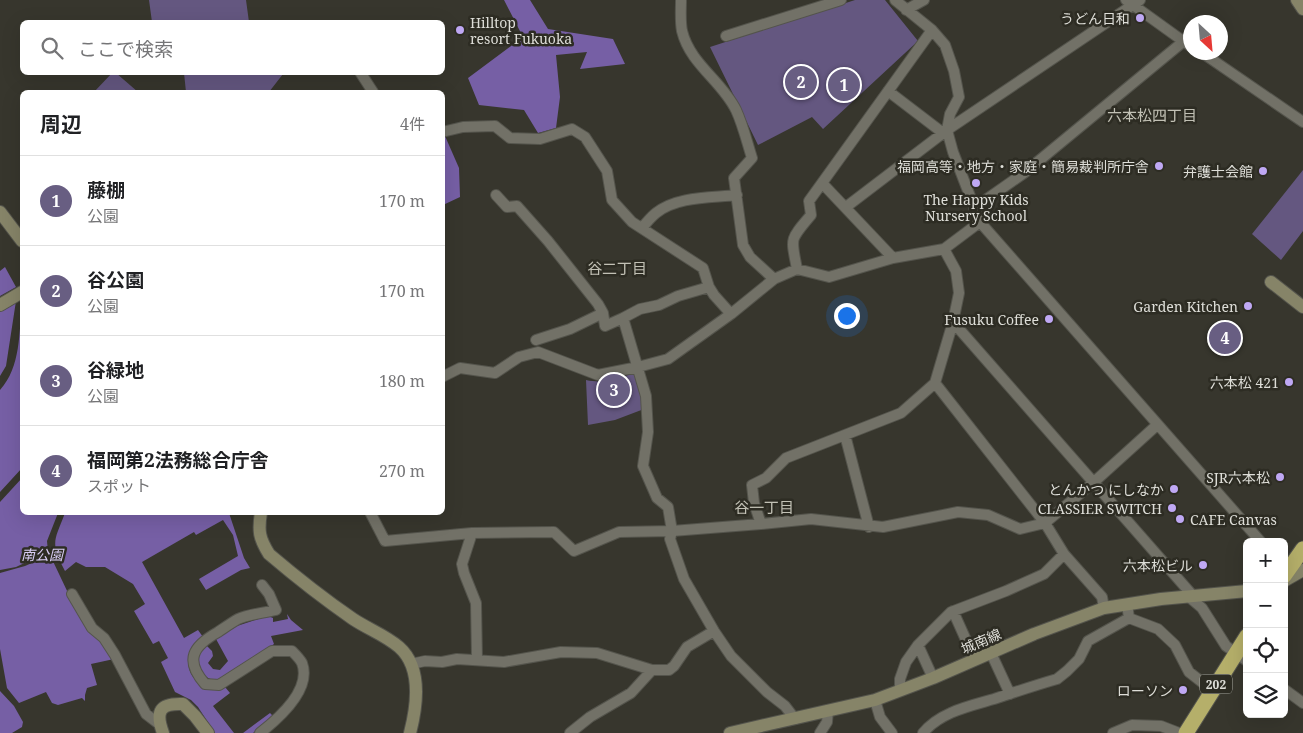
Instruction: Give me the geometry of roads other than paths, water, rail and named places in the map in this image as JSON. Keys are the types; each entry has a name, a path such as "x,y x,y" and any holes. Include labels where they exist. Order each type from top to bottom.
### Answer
{"highway":[{"path":"1288,570 1303,549"},
{"name":"202","path":"1186,733 1212,690 1241,657"}],"street":[{"path":"681,0 684,38 695,60 720,85 736,110 752,158 734,178 743,245 750,258 774,279"},
{"path":"726,36 841,0"},
{"path":"895,0 932,30 945,45 954,71 959,97 950,114 945,131"},
{"path":"906,10 924,0"},
{"path":"1297,0 1303,9"},
{"path":"846,206 945,131 1133,2 1183,41"},
{"path":"797,269 792,243 794,235 810,216 809,201 932,30"},
{"path":"974,208 1024,174 1183,47"},
{"path":"1212,60 1303,122"},
{"path":"362,75 371,90"},
{"path":"888,91 945,131 980,222 1257,538"},
{"path":"445,131 463,127 495,126 510,138 540,138 572,129 585,137 607,171 612,200 632,222 703,268 714,295 731,314"},
{"path":"822,183 846,206 893,258"},
{"path":"496,195 507,207 517,206 548,241 603,313 605,326 640,309 659,305 678,296 710,287"},
{"path":"642,228 657,212 679,202 737,195"},
{"path":"0,212 20,238"},
{"path":"445,376 460,368 495,373 519,357 538,352 598,375 638,367 668,358 731,314 774,279 797,269 829,277 893,258 944,249 980,222"},
{"path":"761,524 754,503 752,485 766,478 786,458 901,413 935,383 953,322 959,293 956,271 944,249"},
{"path":"1271,282 1303,307"},
{"path":"0,305 20,293"},
{"path":"536,340 570,329 603,313"},
{"path":"623,318 646,396 648,432 643,466 657,498 668,507 672,532 670,539 684,579 731,656 766,692 785,706 795,719"},
{"path":"953,322 1202,608 1225,644 1241,657"},
{"path":"935,383 1045,523 1064,554 1102,597 1104,608"},
{"path":"372,515 385,541 472,533 554,532 574,551 619,532 672,532 811,519 869,527 883,527 958,512 988,515 1020,529 1045,523 1157,425"},
{"path":"844,435 869,527"},
{"path":"260,515 258,528 262,543 269,554 338,608 400,648 411,664 416,684 416,713 410,733"},
{"path":"472,533 462,564 476,603 477,660"},
{"path":"900,690 900,679 906,662 918,644 953,611 1044,574 1064,554"},
{"path":"1288,579 1303,570"},
{"path":"260,733 272,724 298,696 303,679 302,663 292,651 272,651 219,685 205,684 198,676 193,664 194,653 207,638 239,619 276,610 269,594 262,585"},
{"name":"城南線","path":"730,733 875,700 933,678 1034,634 1104,608 1161,599 1243,591"},
{"path":"72,594 92,628 104,638 115,655 146,714 161,729"},
{"path":"1127,604 1129,618"},
{"path":"953,611 975,660"},
{"path":"1129,618 1158,629 1174,645 1189,672 1212,690"},
{"path":"923,733 929,726 948,714 973,704 1057,679 1079,659 1088,641 1129,618"},
{"path":"411,664 425,661 477,660 504,662 561,652 597,653 652,670 669,670 687,648 714,631"},
{"path":"918,644 933,678"},
{"path":"991,653 1010,694"},
{"path":"570,733 590,716 631,693 652,670"},
{"path":"1288,692 1303,704"},
{"path":"875,700 880,717 892,733"},
{"path":"161,729 159,715 164,706 171,703 183,704 208,733"},
{"path":"820,733 827,722 828,710"},
{"path":"1113,733 1132,725 1161,726 1179,733"}],"place":[{"name":"うどん日和","path":"1140,18"},
{"name":"Hilltop resort Fukuoka","path":"460,30"},
{"name":"谷公園","path":"801,82"},
{"name":"藤棚","path":"844,85"},
{"name":"福岡高等・地方・家庭・簡易裁判所庁舎","path":"1159,166"},
{"name":"弁護士会館","path":"1263,171"},
{"name":"The Happy Kids Nursery School","path":"976,183"},
{"name":"Garden Kitchen","path":"1248,306"},
{"name":"Fusuku Coffee","path":"1049,319"},
{"name":"福岡第2法務総合庁舎","path":"1225,338"},
{"name":"六本松 421","path":"1289,382"},
{"name":"谷緑地","path":"614,390"},
{"name":"SJR六本松","path":"1280,477"},
{"name":"とんかつ にしなか","path":"1174,489"},
{"name":"CLASSIER SWITCH","path":"1172,508"},
{"name":"CAFE Canvas","path":"1180,519"},
{"name":"六本松ビル","path":"1203,565"},
{"name":"ローソン","path":"1183,690"}],"district":[{"name":"六本松四丁目","path":"1152,115"},
{"name":"谷二丁目","path":"617,268"},
{"name":"谷一丁目","path":"764,507"}],"park label":[{"name":"南公園","path":"42,554"}]}
